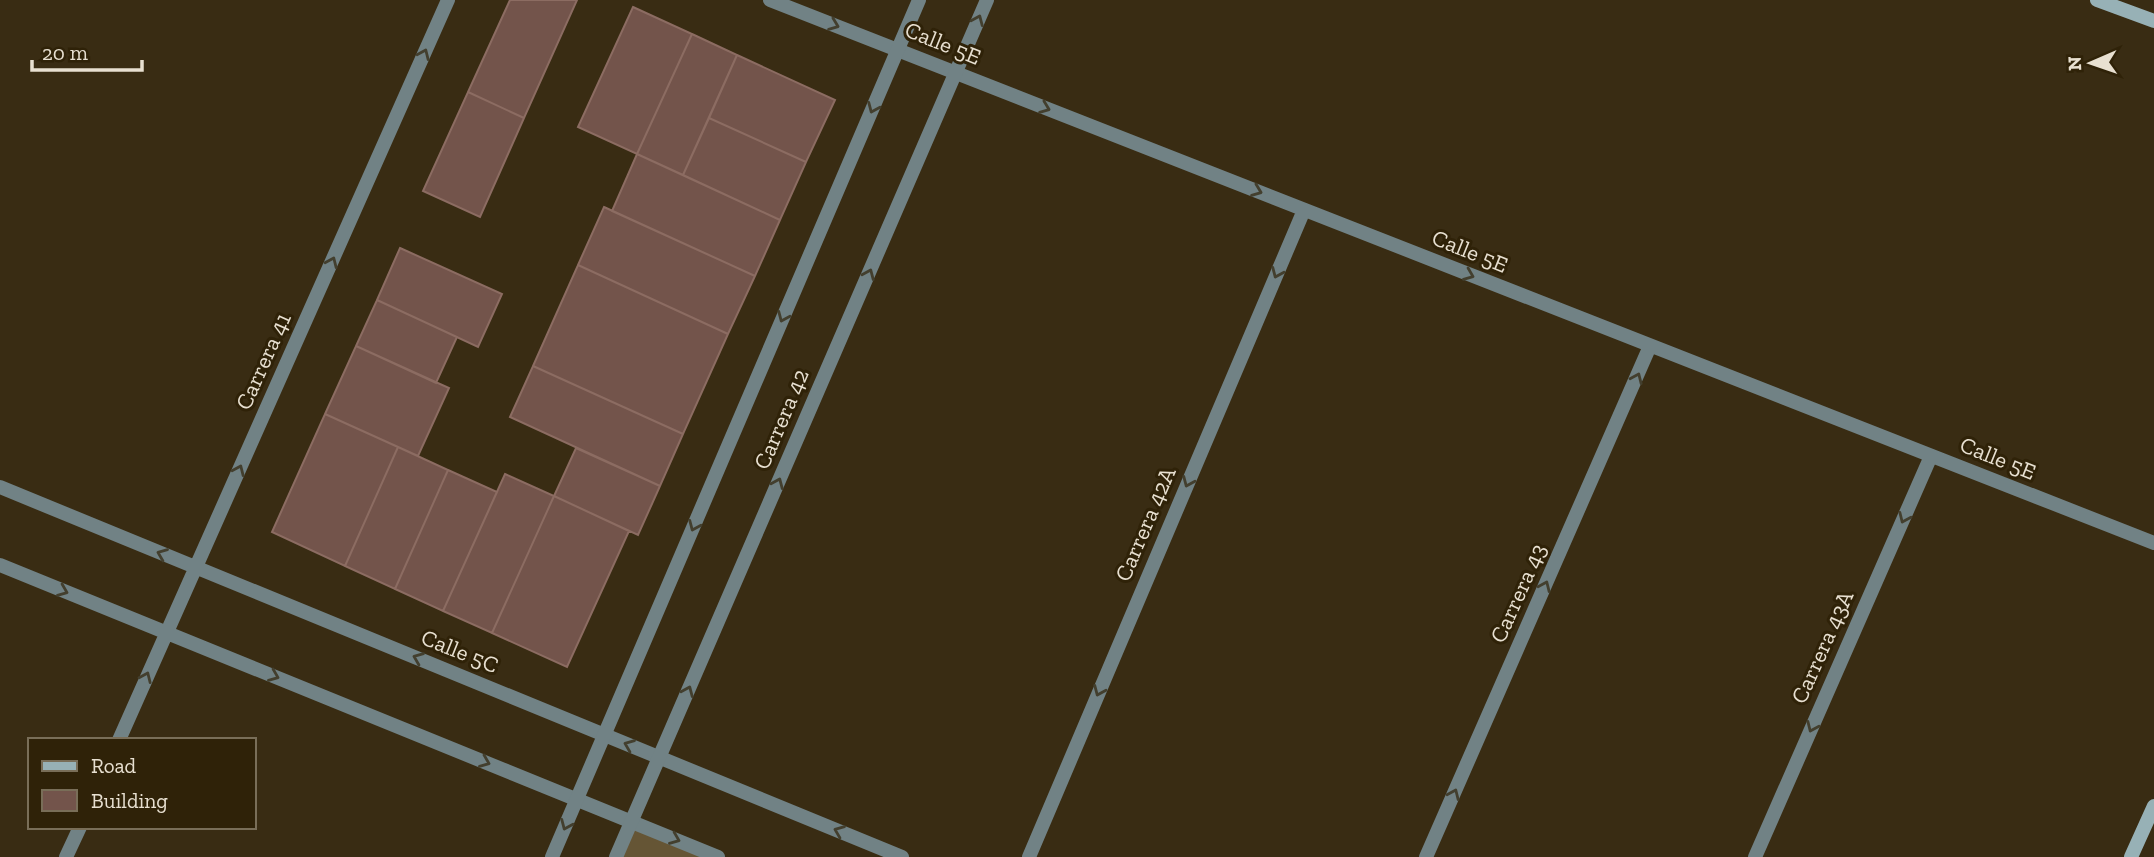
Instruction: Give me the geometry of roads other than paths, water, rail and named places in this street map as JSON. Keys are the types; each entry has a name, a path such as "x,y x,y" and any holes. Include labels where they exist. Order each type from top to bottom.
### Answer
{"main road":[{"path":"2097,0 2154,22"},
{"path":"2131,857 2154,806"}],"street":[{"name":"Carrera 41","path":"120,738 448,0"},
{"name":"Calle 5E","path":"770,0 2154,544"},
{"name":"Carrera 42","path":"552,857 919,0"},
{"name":"Carrera 42","path":"617,857 987,0"},
{"name":"Carrera 42A","path":"1029,857 1304,210"},
{"name":"Carrera 43","path":"1426,857 1650,346"},
{"name":"Carrera 43A","path":"1755,857 1931,456"},
{"name":"Calle 5C","path":"0,487 902,857"},
{"path":"0,565 718,857"},
{"path":"66,857 79,829"}]}
